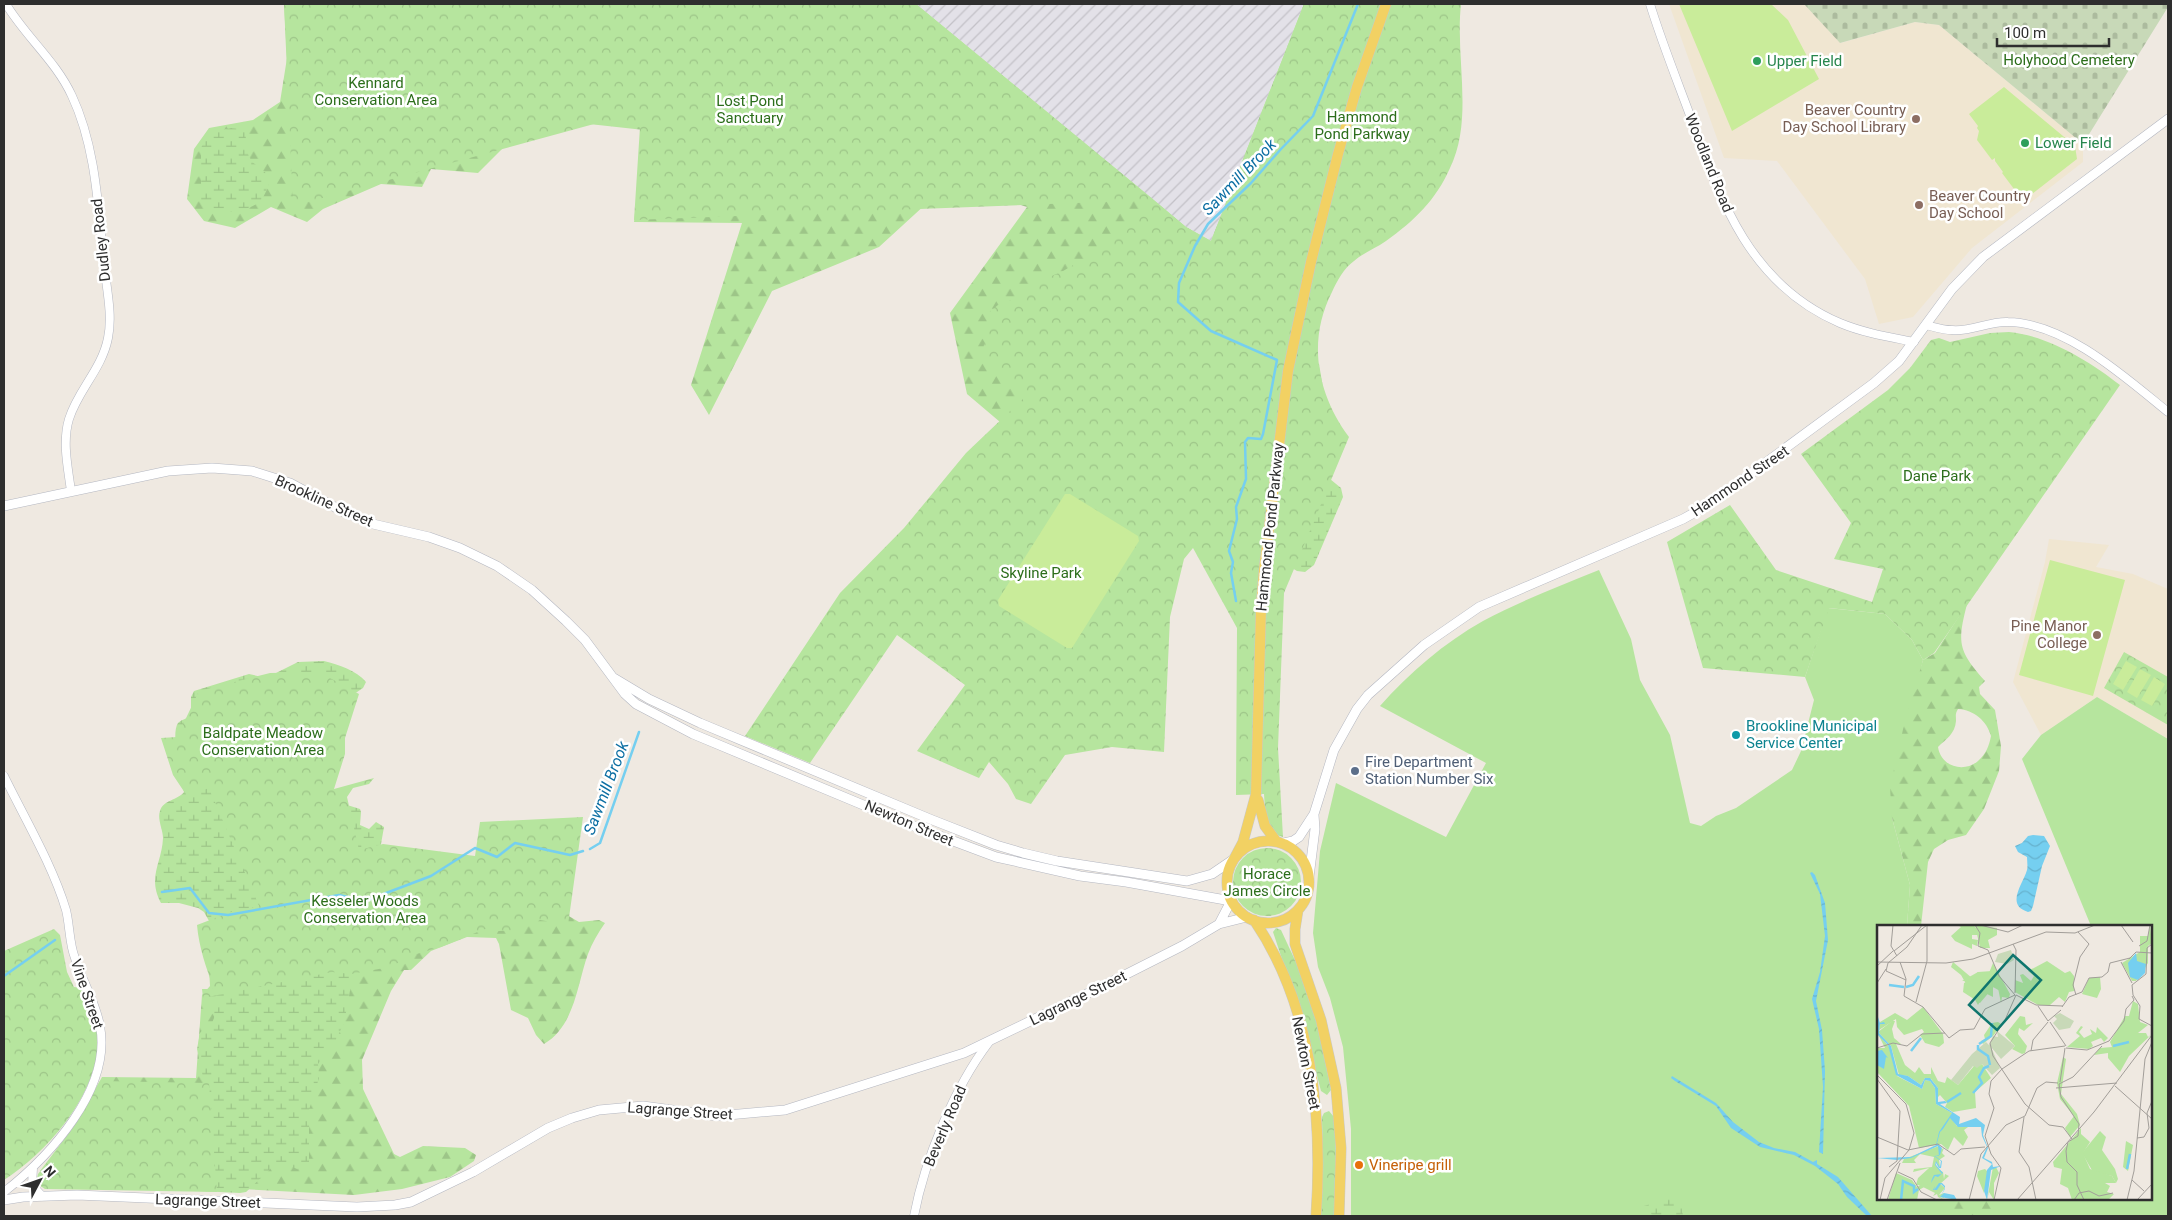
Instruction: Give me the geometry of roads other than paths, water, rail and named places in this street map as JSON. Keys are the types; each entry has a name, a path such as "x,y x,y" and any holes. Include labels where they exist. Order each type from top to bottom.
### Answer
{"main road":[{"name":"Hammond Pond Parkway","path":"1234,859 1243,842 1256,794 1263,580 1266,541 1288,371 1311,262 1338,154 1357,87 1386,4"},
{"name":"Hammond Street","path":"1280,842 1293,842 1299,837 1314,814 1334,750 1357,709 1368,695 1424,645 1479,607 1683,519 1708,505 1874,383 1899,360 1952,289 1983,257 2168,119"},
{"name":"Brookline Street","path":"4,506 168,471 212,468 252,471 290,483 358,518 380,526 429,537 460,548 497,566 532,590 566,621 604,663"},
{"name":"Newton Street","path":"604,663 625,694 636,704 668,722 946,839 996,857 1034,866 1232,901"},
{"name":"Newton Street","path":"614,678 648,699 700,723 996,845 1057,861 1180,881 1206,877 1234,859"},
{"name":"Hammond Pond Parkway","path":"1256,794 1265,826 1280,842"},
{"name":"Hammond Street","path":"1309,877 1315,829 1314,814"},
{"path":"1298,910 1288,918 1278,922 1267,922 1250,918 1237,909 1227,888 1227,879 1234,859 1243,850 1256,843 1280,842 1298,854 1307,869 1309,877 1306,896 1298,910 1294,929 1295,944 1321,1020 1338,1098 1341,1148 1339,1216"},
{"name":"Lagrange Street","path":"1219,924 1232,901"},
{"name":"Newton Street","path":"1250,918 1267,939 1280,966 1298,1015 1309,1060 1316,1102 1318,1135 1316,1216"},
{"name":"Lagrange Street","path":"4,1200 77,1195 358,1207 395,1205 429,1194 473,1172 541,1132 584,1114 611,1108 643,1106 718,1116 785,1110 964,1053 1103,986 1182,946 1219,924 1250,918"}],"street":[{"name":"Dudley Road","path":"6,4 15,19 61,76 72,96 86,135 99,213 109,309 109,331 100,364 69,419 66,431 71,491"},
{"name":"Woodland Road","path":"1650,4 1661,41 1723,204 1762,265 1782,287 1840,323 1914,342"},
{"path":"1926,325 1952,330 2007,322 2043,329 2097,357 2132,381 2168,412"},
{"name":"Vine Street","path":"4,776 56,882 66,910 74,957 98,1014 102,1040 102,1052 97,1071 88,1093 62,1136 33,1167 4,1192"},
{"name":"Beverly Road","path":"914,1216 926,1168 958,1090 973,1063 989,1042"},
{"path":"33,1167 32,1186 42,1196"}],"water":[{"path":"2028,836 2044,836 2050,846 2042,866 2033,906 2031,911 2028,912 2021,909 2017,899 2019,888 2027,870 2027,857 2018,852 2015,846 2022,843"},
{"path":"1812,872 1815,875 1825,903 1828,940 1816,1001 1822,1030 1825,1071 1823,1154 1819,1152 1823,1087 1819,1029 1812,999 1820,972 1825,936 1820,894 1810,873"},
{"path":"1672,1076 1716,1103 1733,1122 1759,1142 1774,1148 1795,1152 1813,1162 1817,1160 1817,1164 1838,1177 1872,1216 1867,1216 1847,1197 1838,1184 1815,1166 1794,1155 1760,1147 1731,1128 1716,1106 1675,1081 1671,1078"}],"waterway":[{"name":"Sawmill Brook","path":"1236,601 1231,573 1233,562 1229,551 1237,519 1236,507 1246,479 1245,442 1248,438 1261,439 1263,434 1277,360 1211,331 1178,302 1179,283 1195,246 1208,224 1251,183 1313,116 1358,4"},
{"name":"Sawmill Brook","path":"590,849 600,843 639,732"},
{"name":"Sawmill Brook","path":"162,892 190,888 209,913 228,915 339,895 365,901 431,876 475,848 497,857 515,843 570,855 583,851"},
{"name":"Sawmill Brook","path":"4,976 55,940"}],"place":[{"name":"Upper Field","path":"1757,61"},
{"name":"Beaver Country Day School Library","path":"1916,119"},
{"name":"Lower Field","path":"2025,143"},
{"name":"Beaver Country Day School","path":"1919,205"},
{"name":"Pine Manor College","path":"2097,635"},
{"name":"Brookline Municipal Service Center","path":"1736,735"},
{"name":"Fire Department Station Number Six","path":"1355,771"},
{"name":"Vineripe grill","path":"1359,1165"}],"park label":[{"name":"Holyhood Cemetery","path":"2069,60"},
{"name":"Kennard Conservation Area","path":"376,92"},
{"name":"Lost Pond Sanctuary","path":"750,110"},
{"name":"Dane Park","path":"1937,476"},
{"name":"Skyline Park","path":"1041,573"},
{"name":"Baldpate Meadow Conservation Area","path":"263,742"},
{"name":"Horace James Circle","path":"1267,882"},
{"name":"Kesseler Woods Conservation Area","path":"365,910"}]}
